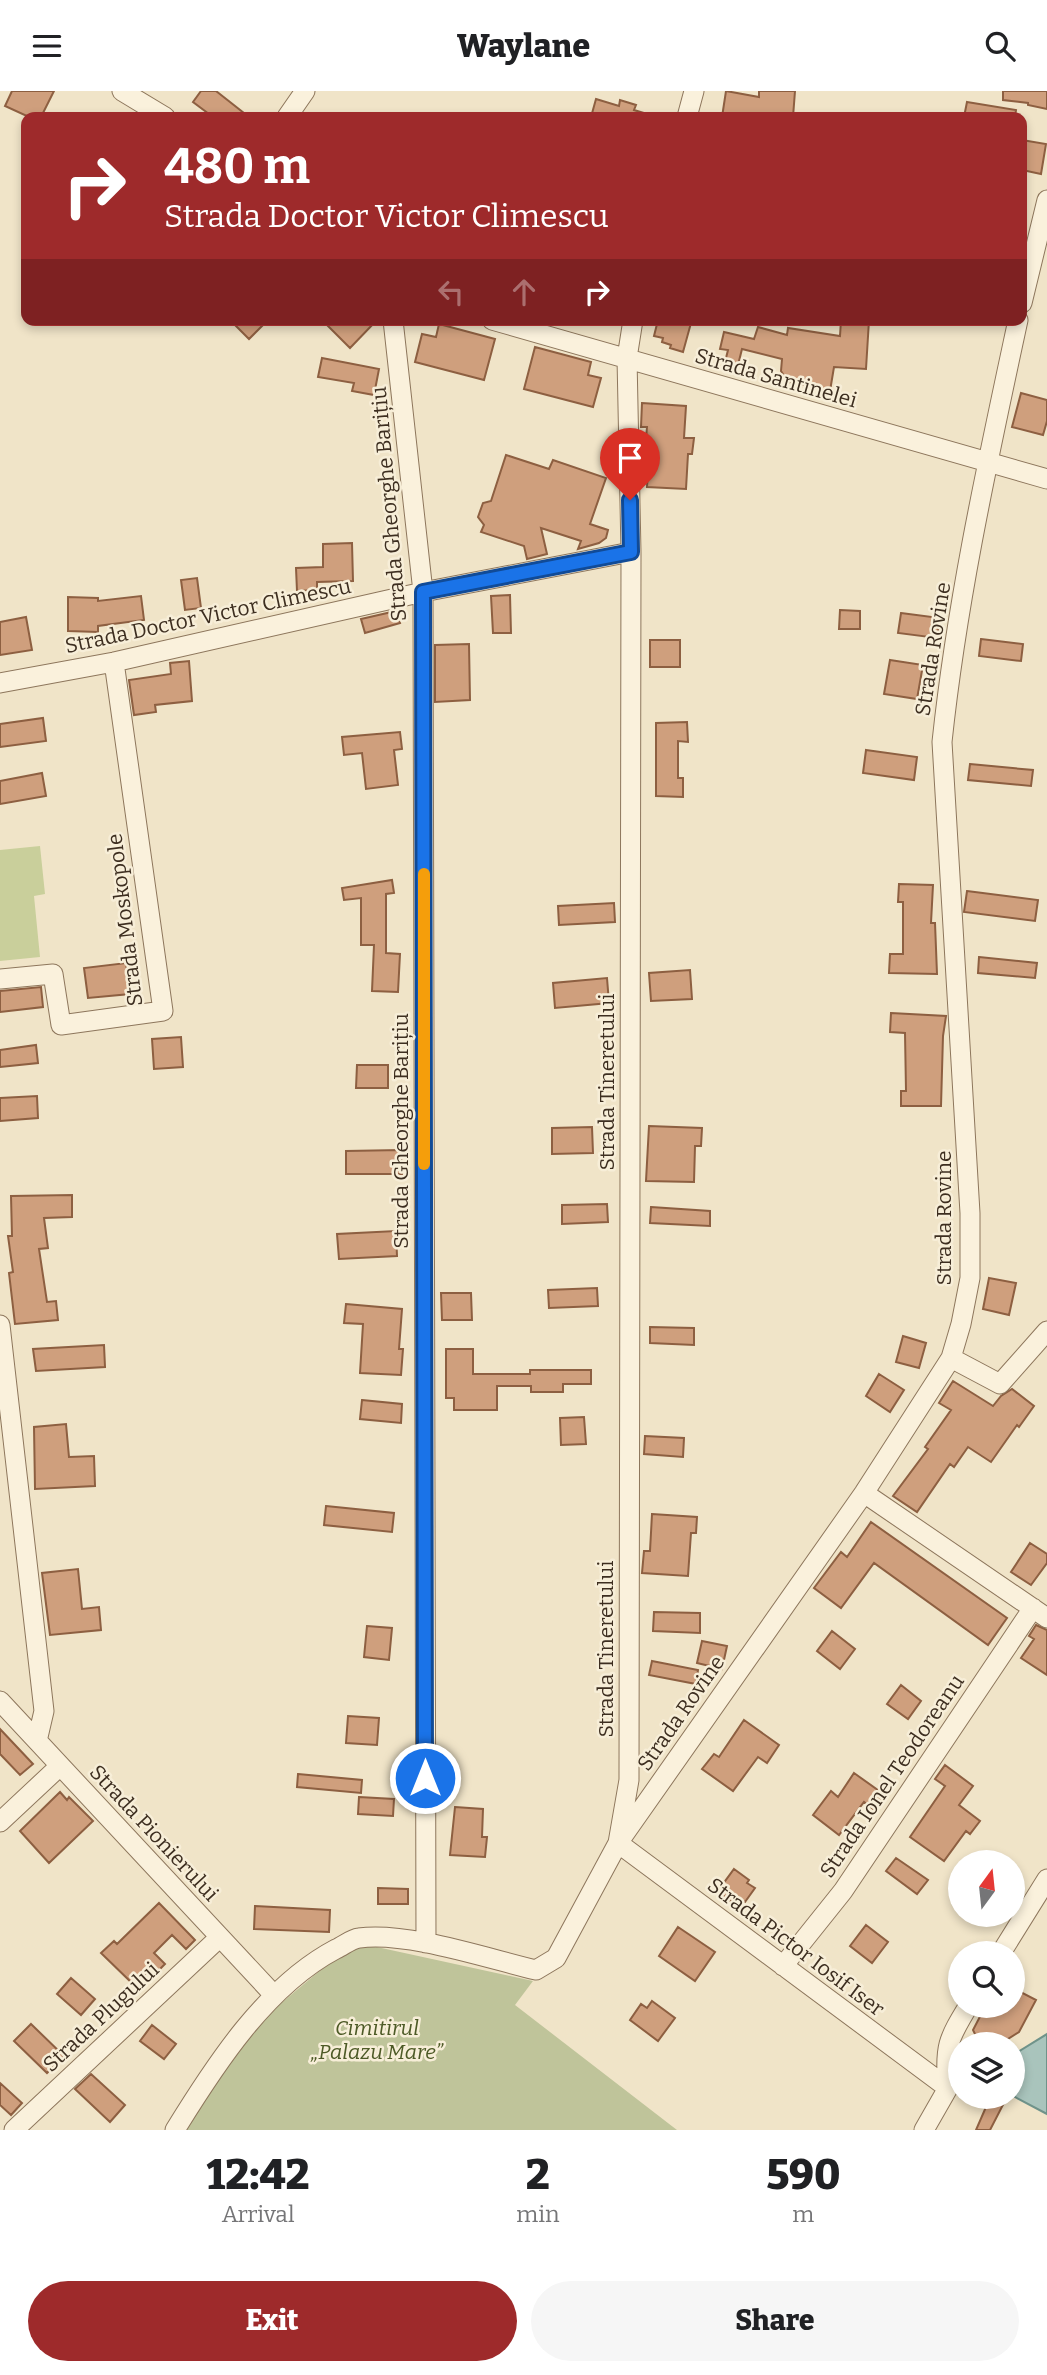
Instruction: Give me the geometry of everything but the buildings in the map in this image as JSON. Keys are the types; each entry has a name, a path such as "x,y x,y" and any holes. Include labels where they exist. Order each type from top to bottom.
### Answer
{"street":[{"path":"122,91 157,112"},
{"path":"291,112 305,91"},
{"path":"688,112 694,91"},
{"path":"1027,259 1029,241 1047,200"},
{"name":"Strada Gheorghe Barițiu","path":"395,326 423,592 426,1943"},
{"name":"Strada Santinelei","path":"513,326 1047,479"},
{"name":"Strada Tineretului","path":"618,1843 629,1780 631,552 627,358 632,326"},
{"name":"Strada Rovine","path":"426,1943 536,1971 556,1958 618,1843 864,1493 951,1358 970,1278 970,1213 942,742 950,670 988,463 1017,326"},
{"name":"Strada Doctor Victor Climescu","path":"0,683 114,662 423,592 631,552"},
{"name":"Strada Moskopole","path":"0,979 52,974 61,1025 163,1011 114,662"},
{"path":"0,1325 44,1711 37,1741"},
{"path":"951,1358 1000,1384 1047,1331"},
{"path":"864,1493 1040,1613"},
{"name":"Strada Ionel Teodoreanu","path":"783,1966 843,1891 1040,1613"},
{"name":"Strada Pionierului","path":"0,1701 274,1996"},
{"path":"0,1822 60,1766"},
{"name":"Strada Pictor Iosif Iser","path":"618,1843 948,2088"},
{"path":"1008,1941 1047,1879"},
{"name":"Strada Plugului","path":"14,2130 220,1937"},
{"path":"175,2130 213,2069 274,1996 324,1956 357,1938 388,1938 426,1943"},
{"path":"924,2130 948,2088 948,2048"}],"green space":[{"path":"40,846 45,894 34,896 40,957 0,961 0,850"},
{"name":"Cimitirul „Palazu Mare”","path":"354,1942 533,1981 515,2005 677,2130 179,2130 261,2020"}],"water":[{"path":"1047,2034 1047,2114 1025,2102 1025,2048"}],"slow traffic":[{"path":"424,874 424,1164"}],"route":[{"path":"425,1778 423,592 631,552 630,500"}]}
